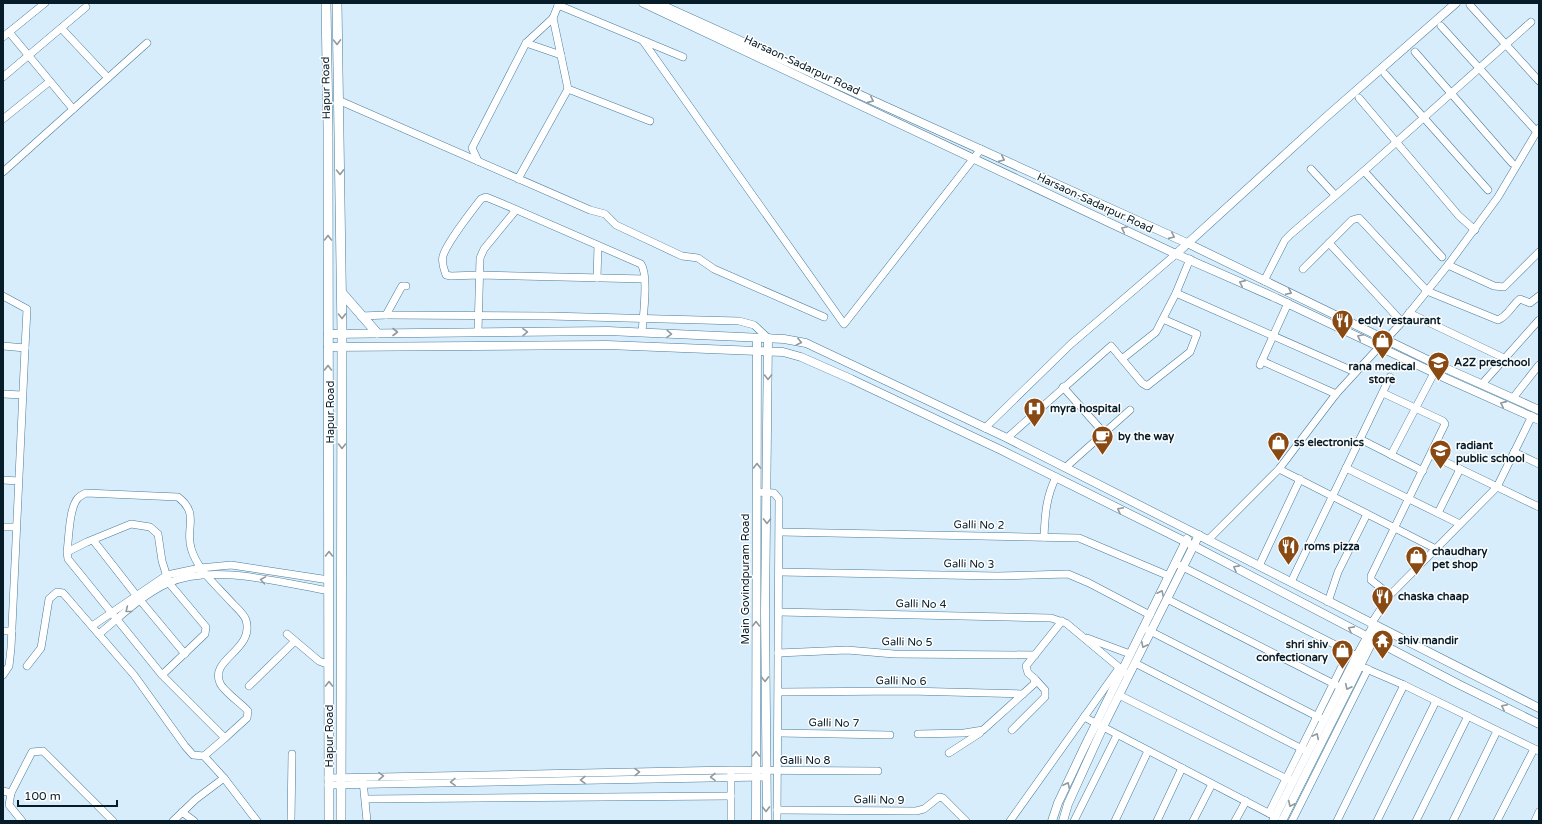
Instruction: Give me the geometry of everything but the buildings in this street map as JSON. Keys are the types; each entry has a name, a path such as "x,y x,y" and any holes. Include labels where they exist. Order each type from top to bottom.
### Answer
{"main road":[{"name":"Hapur Road","path":"326,3 329,821"},
{"name":"Hapur Road","path":"337,3 342,293 341,821"},
{"path":"342,293 361,316 377,332"}],"street":[{"path":"45,3 6,34 28,55 49,82 74,109"},
{"name":"Harsaon-Sadarpur Road","path":"643,3 973,157 1176,254 1288,303 1434,373 1535,418"},
{"name":"Harsaon-Sadarpur Road","path":"657,3 1187,243 1386,340 1539,410"},
{"path":"985,428 1071,344 1176,254 1325,118 1456,3"},
{"path":"478,161 472,148 526,43 553,18 559,4 682,57"},
{"path":"1470,5 1539,81"},
{"path":"3,77 28,55 62,29 86,7"},
{"path":"518,179 568,89 553,18"},
{"path":"1264,281 1285,240 1531,22"},
{"path":"1208,540 1279,469 1336,394 1402,322 1448,265 1498,197 1538,130 1441,26"},
{"path":"62,29 108,78"},
{"path":"643,41 844,324 973,157 981,149"},
{"path":"3,172 147,43"},
{"path":"526,43 561,56"},
{"path":"1415,52 1512,163"},
{"path":"1385,74 1488,190"},
{"path":"3,119 49,82"},
{"path":"568,89 650,121"},
{"path":"1359,98 1459,216 1475,230"},
{"path":"338,100 590,210 605,214 619,227 682,256 698,258 714,269 824,317"},
{"path":"1311,169 1335,195"},
{"path":"1364,171 1442,257"},
{"path":"642,332 645,279 644,268 641,264 486,197 481,199 462,225 443,256 443,266 446,275 451,276 645,279"},
{"path":"478,332 479,262 484,249 516,210"},
{"path":"1303,269 1352,220 1358,218 1427,291 1498,320 1504,318 1513,304 1520,298 1530,303 1539,296"},
{"path":"1329,243 1402,322"},
{"path":"596,278 598,246"},
{"path":"1448,265 1494,286 1504,287 1539,252"},
{"path":"1122,358 1156,332 1162,318 1176,294 1190,259"},
{"path":"386,315 398,290 402,286 406,286"},
{"path":"1176,294 1355,372"},
{"path":"3,296 27,308 12,631 9,666 3,675"},
{"path":"1288,303 1261,363 1336,394"},
{"path":"1409,313 1504,358"},
{"path":"361,316 643,318 745,322 754,325 768,338"},
{"path":"1007,438 1110,346 1122,358 1142,383 1147,386 1190,352 1197,334 1162,318"},
{"path":"1482,384 1539,320"},
{"path":"328,334 377,332 608,331 768,338 806,343 1066,467 1375,626 1539,708"},
{"name":"Main Govindpuram Road","path":"756,821 757,338"},
{"name":"Main Govindpuram Road","path":"767,821 765,612 768,338"},
{"path":"328,347 607,345 757,351 795,355 815,362 1056,477 1194,546 1539,724"},
{"path":"3,346 25,348"},
{"path":"1513,398 1539,365"},
{"path":"1391,455 1434,373"},
{"path":"1291,582 1390,377"},
{"path":"1063,387 1104,433"},
{"path":"1382,393 1445,424 1370,579 1390,595"},
{"path":"3,394 22,395"},
{"path":"1066,467 1130,410"},
{"path":"1275,818 1290,780 1337,685 1370,638 1390,595 1497,487 1514,452 1535,418"},
{"path":"1360,439 1423,471"},
{"path":"1514,452 1539,464"},
{"path":"1431,455 1539,507"},
{"path":"1346,468 1460,524"},
{"path":"1279,469 1436,549"},
{"path":"1438,513 1460,469"},
{"path":"1044,537 1046,504 1049,492 1056,477"},
{"path":"3,480 18,481"},
{"path":"1259,566 1300,480"},
{"path":"757,492 774,493 779,499 780,532 777,821"},
{"path":"204,756 225,738 247,718 249,714 248,710 220,684 219,668 242,645 247,632 246,620 208,575 200,568 190,547 190,510 186,503 178,497 86,493 77,498 72,513 67,552 68,559 162,676 225,738"},
{"path":"1328,602 1338,572 1367,514"},
{"path":"67,552 131,524 150,527 158,534 162,562 169,583 206,626 205,634 162,676"},
{"path":"3,527 16,527"},
{"name":"Galli No 2","path":"780,532 1079,538 1169,576"},
{"path":"1010,821 1130,654 1191,532"},
{"path":"1052,821 1058,803 1099,725 1119,695 1199,536"},
{"path":"93,540 138,598 185,654"},
{"path":"1175,563 1356,659 1368,669 1537,750 1497,821"},
{"path":"99,634 116,620 138,598 167,575 200,568 231,565 329,580"},
{"name":"Galli No 3","path":"779,572 998,576 1068,574 1150,615"},
{"path":"280,583 281,573"},
{"path":"92,626 110,612 169,583 208,575 228,574 329,591"},
{"path":"27,666 41,648 49,598 52,594 57,592 63,593 134,675 185,746 193,755 204,756 224,778 257,821"},
{"path":"1167,599 1337,685"},
{"name":"Galli No 4","path":"778,612 1051,618 1062,621"},
{"path":"1012,730 1045,697 1045,690 1025,668 1062,621 1129,676"},
{"path":"1143,628 1320,718"},
{"path":"3,631 12,631"},
{"path":"287,634 294,642 319,661 324,664 329,662"},
{"path":"1083,637 1130,654"},
{"path":"249,686 294,642"},
{"name":"Galli No 5","path":"778,653 847,650 894,654 1035,655"},
{"path":"1337,685 1356,659"},
{"path":"1275,818 1356,659"},
{"path":"1135,663 1305,750"},
{"path":"1063,821 1068,804 1120,669"},
{"path":"1292,821 1368,669"},
{"path":"949,753 983,730 1034,684 1035,679"},
{"path":"1337,821 1404,685"},
{"name":"Galli No 6","path":"778,692 908,691 1023,694"},
{"path":"1119,695 1290,780"},
{"path":"1377,821 1436,701"},
{"path":"1416,821 1468,716"},
{"path":"1084,717 1246,801 1275,818"},
{"path":"918,734 964,733 983,730"},
{"path":"1453,821 1497,731"},
{"name":"Galli No 7","path":"778,733 890,735"},
{"path":"1074,821 1117,734"},
{"path":"22,821 9,805 11,792 32,752 43,751 113,821"},
{"path":"1115,821 1148,751"},
{"path":"291,821 292,754"},
{"path":"1157,821 1182,768"},
{"name":"Galli No 8","path":"328,781 731,773 766,774 777,770 878,771"},
{"path":"731,773 731,821"},
{"path":"173,821 224,778"},
{"path":"363,780 367,821"},
{"path":"1193,821 1212,784"},
{"path":"3,791 11,792"},
{"path":"366,799 731,796"},
{"name":"Galli No 9","path":"777,810 916,811 924,809 939,797 943,798 966,821"},
{"path":"1235,821 1246,801"},
{"path":"182,812 194,821"},
{"path":"1535,821 1539,812"}],"place":[{"name":"eddy restaurant","path":"1343,340"},
{"name":"rana medical store","path":"1382,360"},
{"name":"A2Z preschool","path":"1439,382"},
{"name":"myra hospital","path":"1034,428"},
{"name":"by the way","path":"1103,456"},
{"name":"ss electronics","path":"1279,462"},
{"name":"radiant public school","path":"1440,470"},
{"name":"roms pizza","path":"1289,566"},
{"name":"chaudhary pet shop","path":"1416,576"},
{"name":"chaska chaap","path":"1383,616"},
{"name":"shiv mandir","path":"1382,660"},
{"name":"shri shiv confectionary","path":"1343,670"}]}
